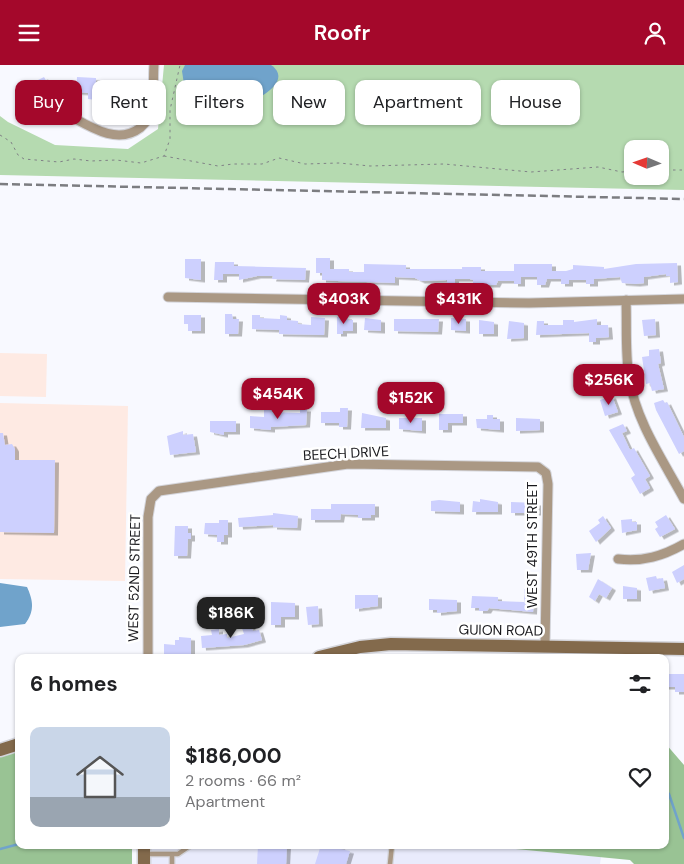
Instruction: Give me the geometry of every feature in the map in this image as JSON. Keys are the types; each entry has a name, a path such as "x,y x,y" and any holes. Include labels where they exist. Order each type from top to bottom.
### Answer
{"street":[{"path":"82,121 108,134 119,135 133,132 144,123 151,111 154,65"},
{"path":"168,297 532,303 684,299"},
{"path":"626,300 628,368 633,396 644,425 684,499"},
{"name":"BEECH DRIVE","path":"151,499 159,491 348,464 538,467 546,473"},
{"name":"WEST 49TH STREET","path":"545,646 548,484 546,473"},
{"name":"WEST 52ND STREET","path":"148,654 148,517 151,499"},
{"path":"618,559 648,559 665,554 684,544"},
{"name":"GUION ROAD","path":"331,654 382,644 684,649"},
{"path":"0,750 15,745"}],"lane":[{"path":"144,854 172,855 182,853 186,849"},
{"path":"390,864 392,849"},
{"path":"172,855 172,864"}],"path":[{"path":"164,156 218,167 234,164 262,164 279,158 305,164 339,163 370,166 444,163 531,173 598,167 624,172"},
{"path":"669,171 684,170"}],"shaded area":[{"path":"0,353 47,354 46,397 0,396"},
{"path":"0,403 128,406 125,581 0,579"},
{"path":"151,849 516,849 601,857 600,864 151,864"}],"green space":[{"path":"164,65 684,65 684,190 0,175 0,116 8,122 55,145 128,149 158,129 158,125 166,125 166,80 163,80"},
{"path":"15,745 15,849 132,849 132,864 0,864 0,749"},
{"path":"669,748 684,765 684,864 634,864 630,860 515,849 669,849"}],"water":[{"path":"185,65 271,65 277,71 278,78 277,80 273,80 271,90 263,96 263,80 183,80 182,71"},
{"path":"0,583 27,587 31,596 32,610 25,624 0,627"}],"building":[{"path":"77,77 96,78 96,80 92,80 92,100 88,99 88,93 82,92 82,80 77,80"},
{"path":"316,258 330,258 330,269 349,269 349,272 364,272 364,264 406,265 406,269 481,267 481,271 514,271 514,264 552,264 552,271 566,271 573,269 573,265 604,267 604,269 636,264 677,263 678,282 670,283 670,276 666,276 666,274 644,277 644,283 636,284 622,283 620,277 594,279 594,284 586,284 586,280 569,280 569,284 561,284 561,279 547,279 545,285 537,285 537,277 521,277 521,284 514,284 514,281 498,281 496,285 473,285 473,280 470,279 455,279 455,284 447,284 447,280 421,281 415,278 395,277 395,283 322,280 322,273 316,273"},
{"path":"185,259 201,259 201,280 185,278"},
{"path":"215,262 234,262 234,266 306,268 305,280 272,279 273,276 257,276 239,280 239,274 223,274 223,280 214,280"},
{"path":"225,314 232,314 233,319 239,319 238,334 225,334"},
{"path":"184,315 201,315 201,331 188,331 188,324 184,324"},
{"path":"252,315 260,315 260,318 280,319 280,315 287,316 287,320 298,321 298,324 311,325 311,317 325,318 324,335 279,334 279,330 252,329"},
{"path":"337,317 348,317 348,320 353,320 353,331 343,331 343,334 337,334"},
{"path":"365,318 381,320 381,331 364,330"},
{"path":"451,318 466,319 466,331 451,330"},
{"path":"394,319 439,319 438,332 394,331"},
{"path":"597,319 597,325 608,325 609,337 596,338 596,342 589,342 589,333 536,335 537,321 544,321 544,325 563,325 563,320 574,320 574,322"},
{"path":"655,319 656,335 644,336 642,320"},
{"path":"479,320 494,322 494,334 479,334"},
{"path":"509,321 524,323 524,338 507,339"},
{"path":"659,349 661,363 658,364 664,389 652,391 650,383 646,384 642,357 649,356 649,350"},
{"path":"609,369 610,377 606,377 607,387 597,388 594,371"},
{"path":"612,396 618,412 605,416 600,400"},
{"path":"663,400 665,403 667,402 684,437 684,451 679,454 656,410 654,403"},
{"path":"264,408 272,408 272,412 300,413 300,409 307,409 306,425 271,427 271,430 250,428 250,416 264,417"},
{"path":"340,408 348,408 347,427 339,427 339,423 321,423 321,412 340,412"},
{"path":"362,413 386,418 386,428 361,428"},
{"path":"439,414 463,414 463,423 448,423 448,430 439,430"},
{"path":"487,415 493,415 493,419 500,419 500,430 477,428 476,419 487,419"},
{"path":"399,418 422,418 422,431 399,429"},
{"path":"516,418 540,419 540,430 516,431"},
{"path":"210,421 236,421 236,432 224,432 224,435 210,432"},
{"path":"623,424 627,431 622,433 630,450 634,448 650,476 645,479 650,488 640,494 631,478 635,475 609,430"},
{"path":"183,431 183,435 193,434 196,452 170,455 167,436"},
{"path":"0,433 3,433 5,445 12,444 15,449 15,460 55,460 54,533 0,532"},
{"path":"480,499 498,502 498,512 472,512 473,501 480,502"},
{"path":"431,501 460,502 460,512 431,511"},
{"path":"511,502 537,503 537,513 511,513"},
{"path":"331,504 375,504 375,515 371,515 371,518 358,518 358,515 341,514 340,520 311,520 311,509 331,509"},
{"path":"273,513 298,516 297,528 273,527 273,525 239,527 238,518 273,515"},
{"path":"666,515 675,529 660,537 655,529 658,527 655,522"},
{"path":"603,516 611,528 596,542 589,531 600,523 598,520"},
{"path":"632,519 632,522 637,522 637,530 622,533 621,520"},
{"path":"219,520 228,520 228,535 224,535 224,542 217,542 217,535 204,534 205,523 219,523"},
{"path":"175,526 188,526 188,533 191,533 191,539 188,539 187,556 174,556"},
{"path":"591,553 588,570 577,570 576,554"},
{"path":"684,565 684,579 677,583 672,572"},
{"path":"656,576 657,579 663,578 665,588 649,591 646,578"},
{"path":"598,579 612,588 606,598 599,594 595,601 589,597"},
{"path":"623,586 637,588 637,599 623,599"},
{"path":"524,589 534,589 533,612 489,608 487,611 479,611 479,608 471,608 472,596 498,597 498,601 524,602"},
{"path":"355,595 378,595 378,606 355,609"},
{"path":"429,599 457,600 457,611 437,613 437,610 429,610"},
{"path":"271,602 295,603 295,617 281,617 281,625 271,625"},
{"path":"318,606 319,624 308,625 306,607"},
{"path":"251,626 253,631 259,630 262,640 244,645 202,648 201,636 212,635 211,630 219,629 219,635 227,634 227,638 244,634 242,628"},
{"path":"179,637 191,638 191,654 164,654 164,644 175,645 175,640 179,640"},
{"path":"669,674 684,674 684,692 675,692 675,687 669,687"},
{"path":"258,849 287,849 286,864 257,864"},
{"path":"320,849 350,851 346,864 315,864"}],"waterway":[{"path":"669,794 684,838"},
{"path":"0,849 15,845"}],"railway":[{"path":"0,184 684,199"}]}
